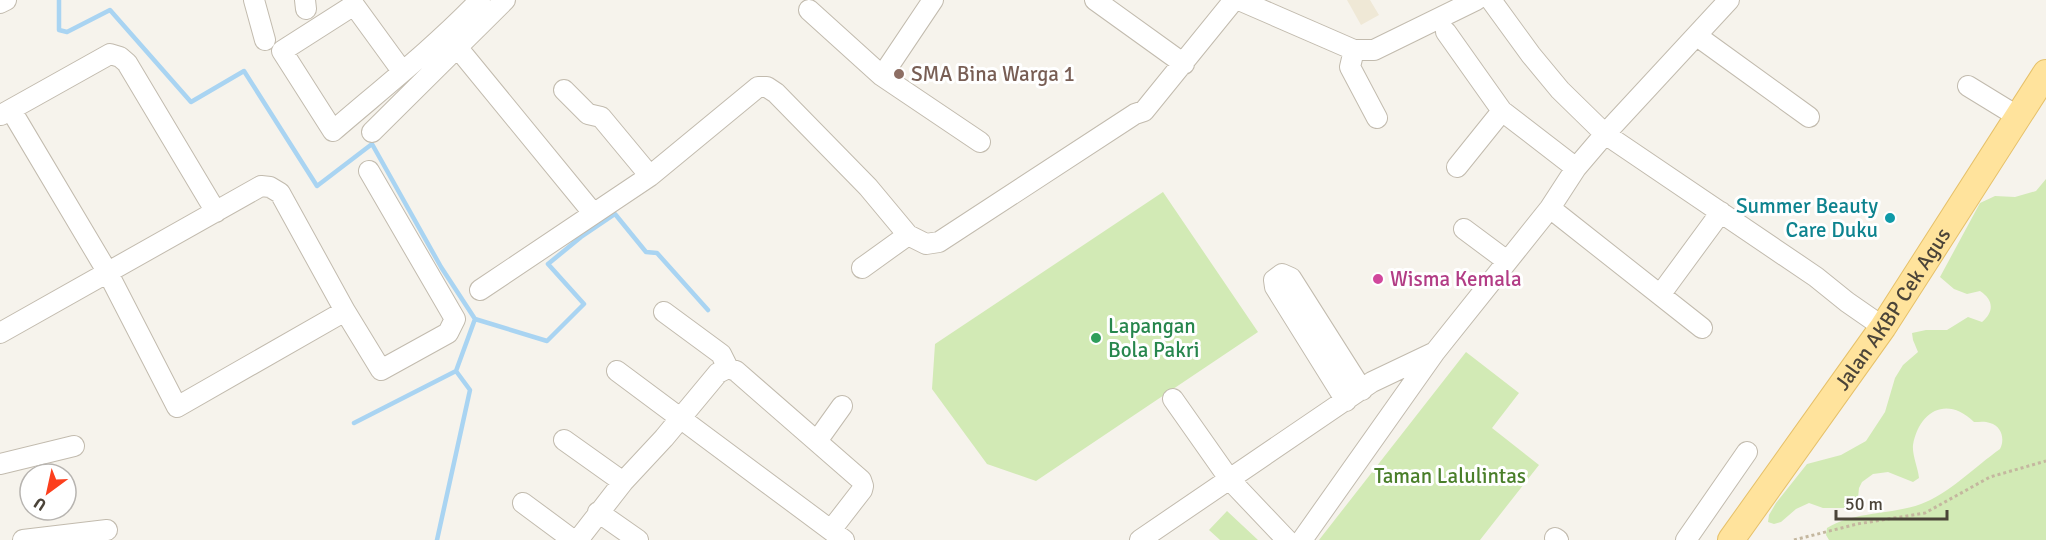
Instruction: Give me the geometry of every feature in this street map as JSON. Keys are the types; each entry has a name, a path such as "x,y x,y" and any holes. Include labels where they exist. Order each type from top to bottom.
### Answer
{"main road":[{"name":"Jalan AKBP Cek Agus","path":"1731,540 1882,327 2046,73"}],"street":[{"path":"0,3 6,0"},
{"path":"254,0 265,40"},
{"path":"372,132 505,0"},
{"path":"882,76 933,0"},
{"path":"1095,0 1184,64"},
{"path":"480,290 650,176 758,87 767,87 776,93 868,187 908,236 926,244 939,242 1125,120 1144,111 1236,0 1354,50 1374,50 1476,0"},
{"path":"1491,0 1560,90 1605,134 1816,277 1882,327"},
{"path":"1302,540 1435,352 1550,208 1576,168 1729,0"},
{"path":"402,71 354,6 282,51 333,130 402,71 471,3"},
{"path":"809,10 882,76 980,142"},
{"path":"1446,32 1502,111 1576,168"},
{"path":"1697,36 1809,117"},
{"path":"457,48 593,213"},
{"path":"1354,50 1350,63 1351,69 1377,118"},
{"path":"216,212 127,63 120,57 110,54 6,113 108,273 177,407 345,311"},
{"path":"1968,86 2018,116"},
{"path":"564,90 588,114 601,117 650,176"},
{"path":"1457,167 1502,111"},
{"path":"0,333 261,186 270,187 280,193 345,311 381,370 448,333 455,319 369,171"},
{"path":"1550,208 1702,328"},
{"path":"1660,295 1720,213"},
{"path":"1464,229 1507,261"},
{"path":"862,268 908,236"},
{"path":"1282,274 1291,278 1354,395 1275,287 1274,280 1282,274"},
{"path":"664,312 721,354 728,369"},
{"path":"1140,540 1354,395 1395,370 1435,352"},
{"path":"578,540 623,482 664,438 679,419 718,373 728,369 736,371 817,441 861,480 863,486 837,535 679,419 617,371"},
{"path":"1173,399 1230,480 1287,540"},
{"path":"817,441 842,406"},
{"path":"564,440 623,482"},
{"path":"0,464 74,446"},
{"path":"1686,540 1747,452"},
{"path":"523,503 573,540"},
{"path":"598,512 638,540"},
{"path":"23,540 107,530"}],"path":[{"path":"1794,540 1857,524 1925,513 1989,477 2046,461"}],"shaded area":[{"path":"1347,0 1370,0 1379,15 1361,25"}],"green space":[{"path":"2046,179 2046,540 1829,540 1826,535 1827,528 1838,523 1931,500 2000,449 2001,434 1997,427 1986,422 1974,422 1954,409 1944,408 1928,416 1916,433 1913,449 1919,478 1913,482 1888,472 1873,474 1862,482 1859,488 1857,508 1823,508 1809,503 1796,509 1781,522 1774,524 1768,522 1776,503 1807,464 1841,455 1866,441 1885,412 1895,378 1903,365 1918,352 1912,333 1947,330 1968,317 1982,322 1986,318 1991,306 1985,295 1980,291 1967,294 1954,289 1940,277 1980,203 1995,196 2015,197 2036,191"},
{"name":"Lapangan Bola Pakri","path":"1163,192 1258,332 1036,481 987,464 932,389 935,344"},
{"name":"Taman Lalulintas","path":"1466,352 1519,393 1492,428 1539,465 1480,540 1319,540"},
{"path":"1227,511 1258,540 1220,540 1209,530"}],"waterway":[{"path":"59,0 59,30 67,32 110,10 191,102 244,71 317,186 372,144 441,267 475,319 456,371 470,390 437,540"},
{"path":"475,319 547,341 584,304 548,264 581,237 615,214 646,252 657,253 708,310"},
{"path":"354,423 456,371"}],"place":[{"name":"SMA Bina Warga 1","path":"899,74"},
{"name":"Summer Beauty Care Duku","path":"1890,218"},
{"name":"Wisma Kemala","path":"1378,279"},
{"name":"Lapangan Bola Pakri","path":"1096,338"}]}
